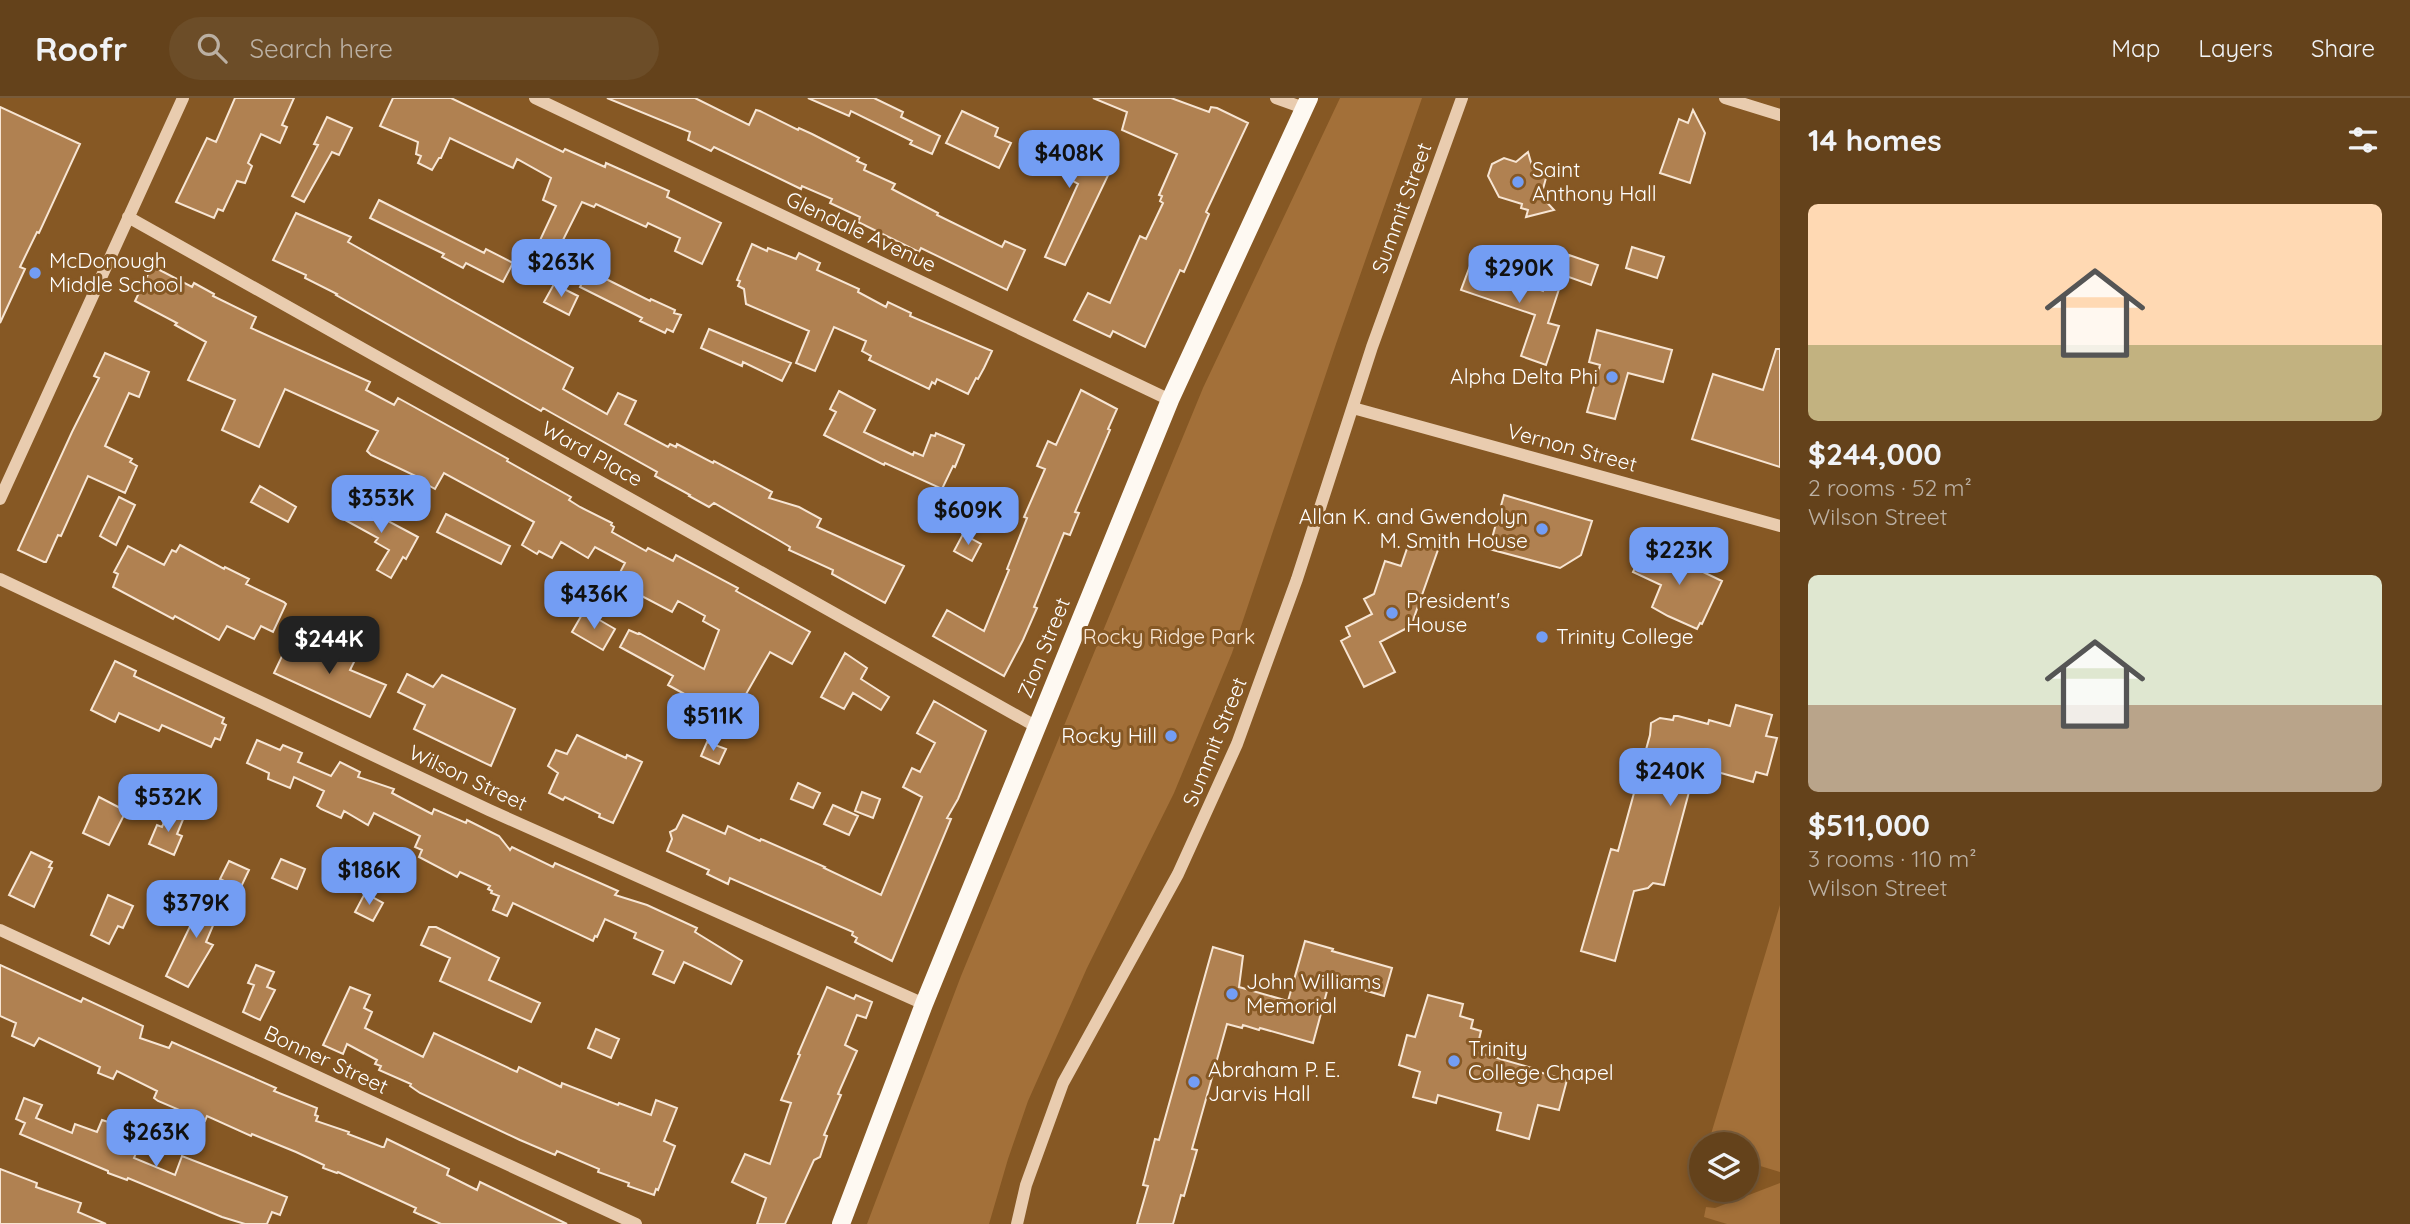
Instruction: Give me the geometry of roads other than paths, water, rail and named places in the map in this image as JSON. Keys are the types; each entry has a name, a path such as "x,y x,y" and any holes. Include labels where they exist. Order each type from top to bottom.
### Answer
{"main road":[{"name":"Zion Street","path":"841,1224 924,1004 1171,400 1307,103"}],"street":[{"path":"0,499 183,98"},
{"name":"Glendale Avenue","path":"535,98 1171,400"},
{"path":"1276,98 1307,103"},
{"name":"Summit Street","path":"1017,1224 1026,1185 1063,1083 1178,874 1237,744 1285,615 1376,335 1462,98"},
{"path":"1725,98 1780,114"},
{"name":"Ward Place","path":"128,216 1037,727"},
{"name":"Vernon Street","path":"1353,408 1780,526"},
{"name":"Wilson Street","path":"0,579 489,810 924,1004"},
{"name":"Bonner Street","path":"0,930 636,1224"}],"place":[{"name":"Saint Anthony Hall","path":"1518,182"},
{"name":"McDonough Middle School","path":"35,273"},
{"name":"Alpha Delta Phi","path":"1612,377"},
{"name":"Allan K. and Gwendolyn M. Smith House","path":"1542,529"},
{"name":"President's House","path":"1392,613"},
{"name":"Trinity College","path":"1542,637"},
{"name":"Rocky Hill","path":"1171,736"},
{"name":"John Williams Memorial","path":"1232,994"},
{"name":"Trinity College Chapel","path":"1454,1061"},
{"name":"Abraham P. E. Jarvis Hall","path":"1194,1082"}],"park label":[{"name":"Rocky Ridge Park","path":"1169,637"}]}
